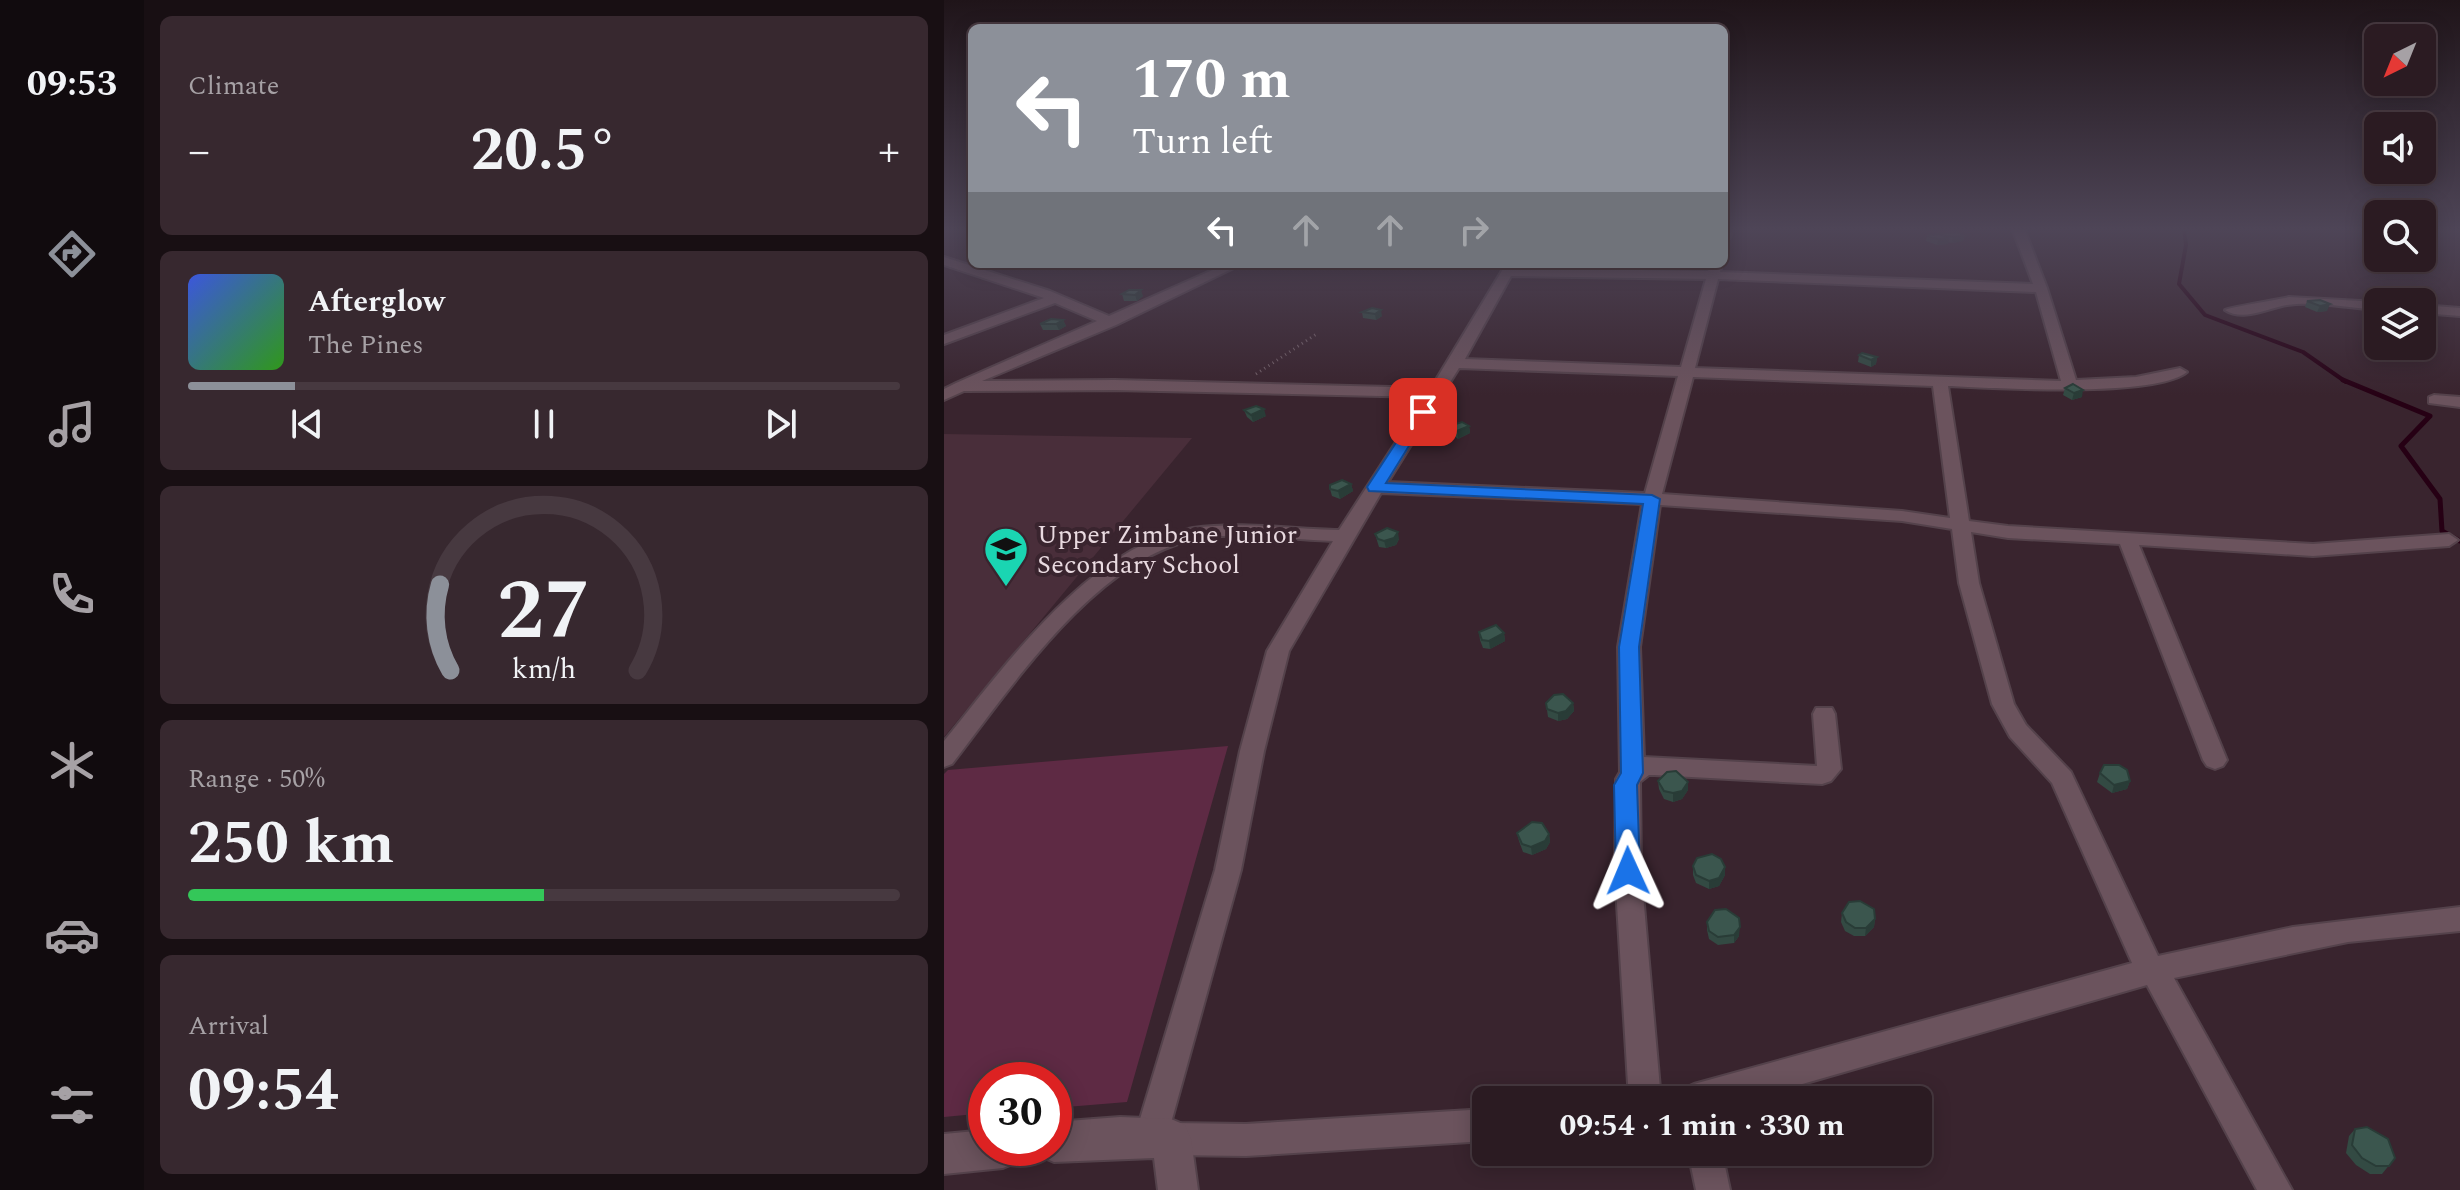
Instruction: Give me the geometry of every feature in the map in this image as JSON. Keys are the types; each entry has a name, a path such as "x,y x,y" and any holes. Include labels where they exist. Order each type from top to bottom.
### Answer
{"street":[{"path":"1010,284 1056,298 1111,322"},
{"path":"944,395 1043,347 1111,322 1194,284"},
{"path":"1178,1190 1160,1139 1228,870 1243,789 1278,651 1501,284"},
{"path":"1632,773 1629,647 1652,499 1711,284"},
{"path":"1960,284 2041,288"},
{"path":"2039,284 2070,386"},
{"path":"944,340 1056,298"},
{"path":"2232,310 2254,310 2289,301 2364,305"},
{"path":"2436,310 2460,312"},
{"path":"1455,363 1940,384 2070,386 2136,381 2180,372"},
{"path":"1940,384 1969,583 2003,704 2018,731 2062,778 2152,969 2275,1190"},
{"path":"961,386 1115,385 1434,393"},
{"path":"2434,400 2460,402"},
{"path":"1375,487 1652,499 1960,522 2008,532 2313,550 2449,540"},
{"path":"944,758 995,693 1075,604 1132,558 1161,543 1192,534 1345,536"},
{"path":"2127,539 2215,760"},
{"path":"1644,1086 1628,871 1625,785 1632,773 1643,766 1822,775 1829,769 1830,760 1824,714"},
{"path":"1743,1086 2152,969 2245,947 2383,923 2460,919"},
{"path":"1072,1141 1246,1140 1472,1126"},
{"path":"944,1154 968,1152"},
{"path":"1708,1166 1713,1190"}],"path":[{"path":"1234,389 1318,333"}],"shaded area":[{"name":"Upper Zimbane Junior Secondary School","path":"944,434 1192,438 944,737"},
{"path":"1228,746 1127,1102 1072,1107 1072,1062 968,1062 968,1115 944,1117 944,774 948,770"}],"building":[{"path":"1129,290 1141,290 1135,295 1122,294"},
{"path":"2320,300 2330,304 2320,306 2307,301"},
{"path":"1372,308 1381,310 1375,314 1362,312"},
{"path":"1051,319 1063,320 1056,324 1040,324"},
{"path":"1859,355 1877,357 1871,360"},
{"path":"2073,384 2083,390 2074,393 2065,388"},
{"path":"1256,406 1264,409 1251,415 1244,410"},
{"path":"1462,422 1469,426 1457,431 1449,426"},
{"path":"1342,480 1351,484 1338,491 1330,489 1330,485"},
{"path":"1387,528 1398,532 1394,538 1378,539 1375,534"},
{"path":"1496,625 1504,633 1489,641 1482,640 1479,632"},
{"path":"1563,694 1573,703 1566,711 1558,713 1547,709 1546,703 1554,695"},
{"path":"2104,765 2119,765 2127,770 2130,781 2114,785 2100,773"},
{"path":"1676,771 1688,782 1682,791 1664,791 1658,781 1667,772"},
{"path":"1532,822 1542,823 1549,834 1545,841 1531,847 1522,844 1517,833"},
{"path":"1712,854 1721,859 1725,867 1719,878 1709,881 1696,875 1693,866 1697,858"},
{"path":"1860,901 1874,909 1875,919 1866,928 1855,928 1846,922 1842,913 1849,902"},
{"path":"1726,909 1739,918 1740,927 1734,935 1718,937 1709,931 1707,922 1715,910"},
{"path":"2367,1127 2388,1139 2395,1158 2389,1166 2376,1166 2362,1158 2352,1145 2355,1129"}],"waterway":[{"path":"2179,284 2205,315 2303,352 2343,380"},
{"path":"2343,380 2430,416 2401,446 2440,499 2442,531 2460,541"}],"place":[{"name":"Upper Zimbane Junior Secondary School","path":"1006,588"}],"route":[{"path":"1423,412 1375,487 1652,499 1629,647 1632,773 1625,785 1628,871"}]}
